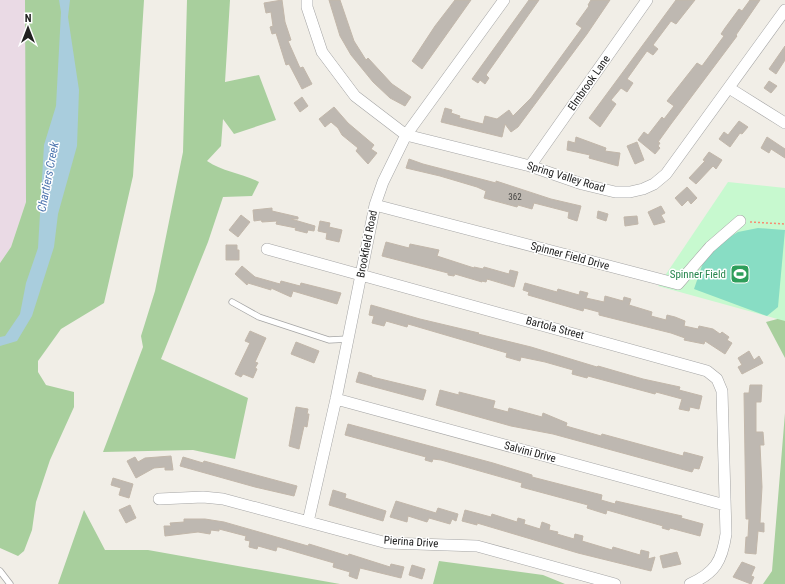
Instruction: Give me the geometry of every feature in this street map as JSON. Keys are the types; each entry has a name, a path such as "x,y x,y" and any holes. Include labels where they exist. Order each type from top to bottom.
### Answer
{"street":[{"path":"307,0 307,7 322,52 355,96 406,135"},
{"name":"Brookfield Road","path":"308,522 336,398 375,205 383,182 406,135 504,0"},
{"name":"Elmbrook Lane","path":"530,166 647,0"},
{"name":"Spring Valley Road","path":"406,135 530,166 582,184 615,192 630,192 643,189 654,184 666,174 785,10"},
{"path":"729,88 785,123"},
{"name":"Spinner Field Drive","path":"375,205 678,284 710,246 740,221"},
{"name":"Bartola Street","path":"267,249 708,371 717,379 722,391 725,505"},
{"name":"Salvini Drive","path":"336,398 725,505"},
{"name":"Pierina Drive","path":"159,499 203,497 223,499 388,542 477,546 614,584"},
{"path":"690,584 704,578 718,564 724,549 726,534 725,505"}],"lane":[{"path":"232,302 259,317 329,340 348,339"},
{"path":"0,571 10,584"}],"path":[{"path":"740,221 785,224"}],"shaded area":[{"path":"0,0 30,0 26,202 11,247 0,263"}],"green space":[{"path":"25,0 144,0 133,176 104,303 61,329 38,361 38,372 46,385 74,392 74,407 50,460 36,502 32,530 24,551 18,556 0,548 0,263 11,247 26,202"},
{"path":"187,0 230,0 225,82 259,75 276,120 234,134 223,119 221,146 207,161 219,168 246,176 259,182 252,196 223,197 208,242 161,359 248,398 235,459 193,450 103,452 143,347 141,336 155,291 183,152"},
{"path":"728,182 785,188 785,321 658,286"},
{"name":"Spinner Field","path":"758,228 785,230 778,307 767,316 694,289 704,260 720,243 738,232"},
{"path":"785,317 785,358 766,322"},
{"path":"785,413 785,584 763,584 772,571"},
{"path":"84,510 105,550 148,550 340,584 58,584"},
{"path":"439,561 543,575 565,584 433,584"}],"water":[{"name":"Chartiers Creek","path":"59,0 70,0 68,17 79,90 77,146 58,214 54,247 32,316 17,341 0,346 0,337 5,336 20,314 26,283 38,248 44,145 56,106 61,12"}],"building":[{"path":"282,0 285,22 291,40 288,41 300,68 303,67 312,84 302,89 289,64 286,65 276,33 272,34 270,27 273,26 271,12 266,13 264,3"},
{"path":"329,0 340,0 354,41 366,60 368,58 392,84 411,97 405,106 390,98 373,82 351,55 340,36"},
{"path":"455,0 471,0 422,69 412,61 435,26"},
{"path":"529,0 539,0 486,75 489,78 485,84 480,80 478,83 472,79"},
{"path":"591,0 610,0 587,34 518,127 511,132 505,124 502,137 441,122 445,108 452,110 451,113 460,116 459,118 483,124 485,116 497,119 509,110 513,116 531,98 582,28 576,24 589,6 588,5"},
{"path":"676,0 695,0 676,24 671,21 653,45 658,49 653,55 647,51 627,79 633,83 627,92 621,88 611,100 616,104 600,127 589,118"},
{"path":"750,0 760,0 736,35 737,36 658,142 660,143 658,146 660,148 655,154 638,140 644,132 648,135 662,117 664,119 674,106 667,101 697,63 702,66 724,36 721,34 725,28 739,9 742,11"},
{"path":"785,46 785,60 776,74 769,69"},
{"path":"769,81 777,86 771,93 764,88"},
{"path":"302,97 308,106 300,112 294,103"},
{"path":"334,107 348,123 374,145 371,149 377,153 368,164 356,151 358,148 342,135 338,128 331,122 325,127 319,119"},
{"path":"739,121 748,127 742,134 740,133 730,147 719,139 724,132 728,135"},
{"path":"576,137 606,148 605,151 620,153 618,166 589,158 590,155 567,150 568,141 575,143"},
{"path":"767,137 785,149 785,158 771,149 769,153 761,148"},
{"path":"637,142 644,160 635,164 627,146"},
{"path":"709,152 722,160 716,169 713,166 696,184 689,178 705,161 703,160"},
{"path":"409,159 496,183 496,181 551,199 581,206 577,221 568,218 569,212 534,203 532,209 518,205 517,207 484,198 486,191 477,187 406,168"},
{"path":"687,187 697,198 691,204 688,200 682,206 675,198"},
{"path":"661,206 665,213 661,215 665,222 654,225 648,212"},
{"path":"272,208 272,211 298,217 298,219 291,219 315,226 314,231 308,230 307,233 295,230 296,228 276,224 277,221 254,221 253,210"},
{"path":"598,211 608,214 606,221 597,218"},
{"path":"241,215 250,222 238,237 229,230"},
{"path":"637,216 638,224 625,226 624,217"},
{"path":"320,221 330,223 329,227 342,230 339,242 326,239 327,233 318,231"},
{"path":"386,242 409,248 410,244 439,250 437,256 474,268 483,269 484,267 509,274 510,270 518,272 514,287 487,279 486,282 482,282 455,274 454,276 448,275 448,273 382,256"},
{"path":"226,245 237,245 237,250 239,250 239,260 226,260"},
{"path":"242,266 255,277 280,284 281,281 300,286 301,283 341,293 337,304 293,291 291,297 271,288 271,290 248,283 247,285 235,274"},
{"path":"525,283 557,292 558,289 579,295 580,291 588,293 586,298 604,302 605,296 623,301 624,297 631,299 629,305 652,312 651,316 666,320 667,315 685,321 684,326 698,329 699,326 713,329 720,334 722,332 729,337 727,340 732,343 725,354 705,341 704,344 684,340 685,338 671,333 599,315 599,312 584,308 583,311 528,295 529,292 523,290"},
{"path":"371,305 531,347 597,367 598,366 643,379 680,387 679,390 702,396 699,409 690,407 689,411 679,409 682,399 656,392 655,394 588,376 587,378 572,374 573,370 545,362 521,357 520,361 506,357 507,353 408,324 407,327 386,321 384,326 372,323 374,316 369,315"},
{"path":"250,331 266,338 255,362 258,363 255,368 257,369 253,378 243,374 241,377 235,374 250,343 245,341"},
{"path":"296,342 319,351 314,363 291,354"},
{"path":"749,351 754,360 759,356 763,363 742,374 738,367 742,365 738,358"},
{"path":"359,372 372,377 426,390 423,400 356,382"},
{"path":"750,385 762,385 761,402 756,402 756,432 763,432 764,445 760,445 762,487 760,523 764,523 764,532 758,531 756,554 745,553 749,519 746,519 744,393 749,393"},
{"path":"440,390 459,395 459,392 495,401 493,408 508,412 509,408 542,417 543,413 567,423 566,426 601,436 602,434 683,456 684,452 703,457 699,469 694,468 692,472 553,434 511,426 436,405"},
{"path":"296,407 308,409 307,414 309,414 307,427 304,426 299,449 289,446"},
{"path":"348,424 493,463 532,475 532,477 602,495 601,500 615,504 616,501 682,516 681,518 703,524 700,536 670,528 669,530 662,528 663,526 607,510 606,514 587,508 588,505 521,487 522,483 441,460 433,459 432,462 425,460 426,457 345,435"},
{"path":"171,456 173,470 165,470 165,467 154,468 136,478 127,461 135,457 138,462 145,458"},
{"path":"183,457 203,463 204,461 297,486 294,496 255,487 180,466"},
{"path":"113,478 133,484 129,498 119,495 121,488 111,485"},
{"path":"333,490 346,494 345,498 386,511 383,521 329,505"},
{"path":"396,501 436,513 438,508 458,514 456,521 452,519 450,524 429,518 427,522 408,516 407,522 390,517"},
{"path":"130,505 136,518 126,523 119,510"},
{"path":"465,510 491,517 492,514 517,522 518,518 525,520 524,524 540,529 542,522 550,525 549,530 558,532 557,534 574,539 575,534 583,536 582,541 612,550 613,547 640,555 641,550 649,552 648,559 655,557 651,571 578,553 477,523 477,525 462,521"},
{"path":"184,519 205,519 224,522 308,546 309,544 348,556 349,554 390,567 391,564 404,567 401,578 360,568 357,579 349,576 350,572 333,567 334,563 279,547 277,547 276,551 258,546 257,549 249,547 250,541 245,540 246,536 219,529 219,531 211,530 210,534 198,532 165,536 164,526 171,526 170,523 184,522"},
{"path":"677,552 681,564 663,568 660,556"},
{"path":"742,562 755,567 751,576 754,577 751,584 733,577"},
{"path":"412,565 425,569 422,579 409,575"}],"place":[{"name":"Spinner Field","path":"740,274"}]}
